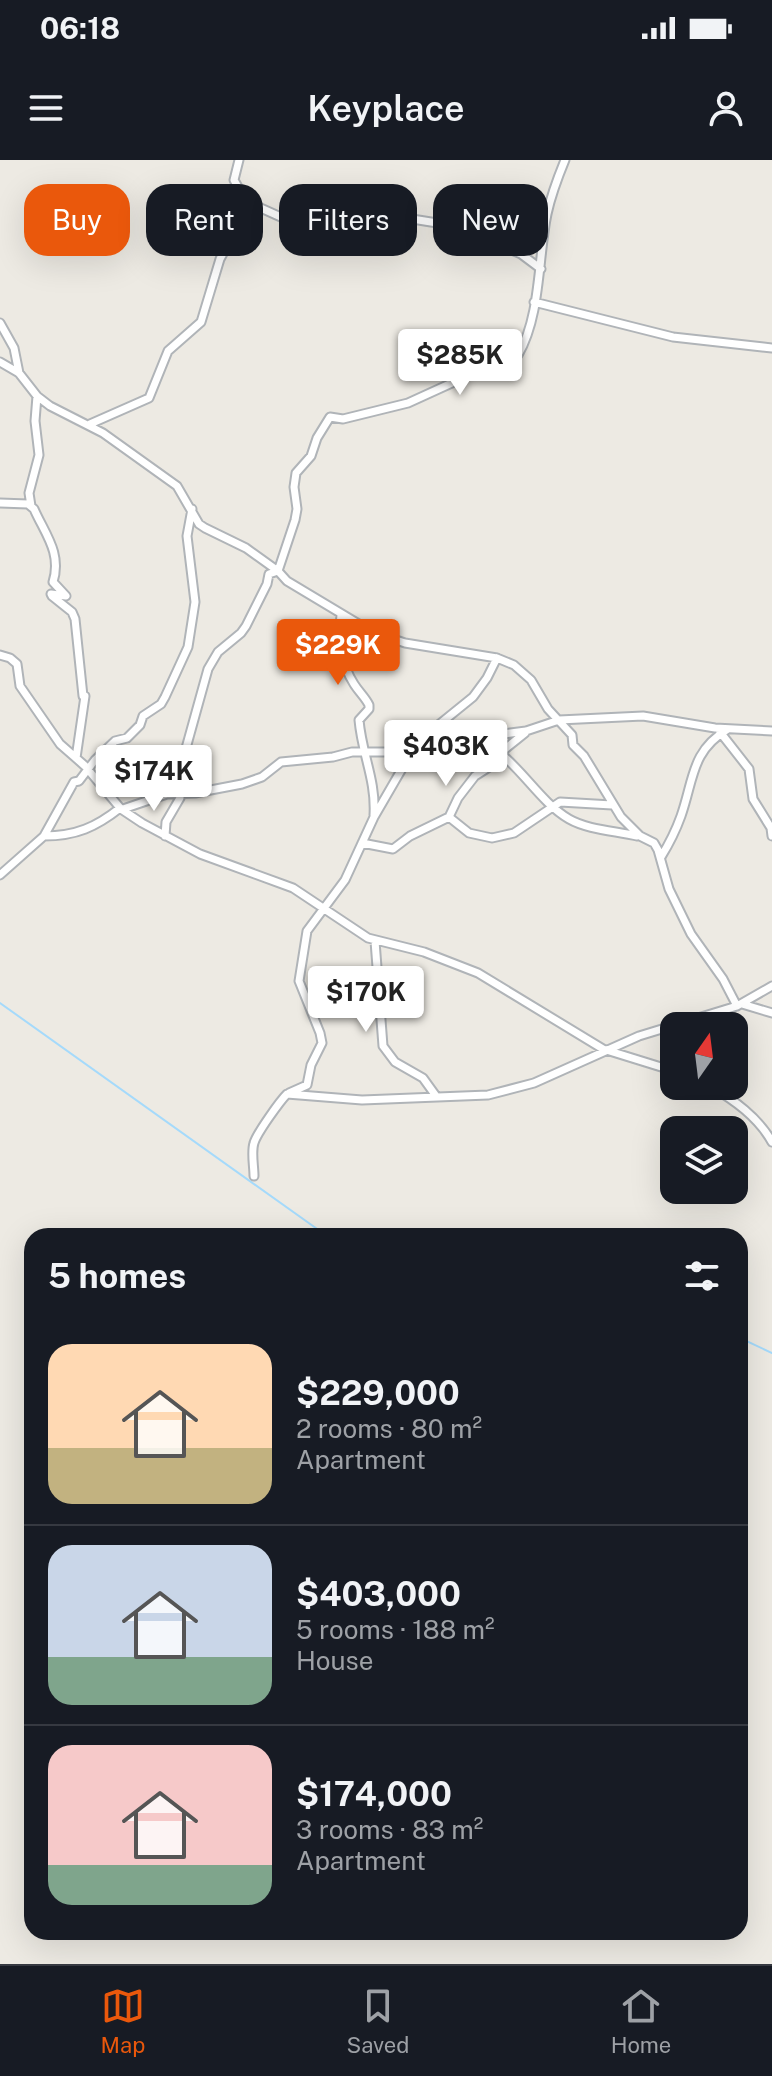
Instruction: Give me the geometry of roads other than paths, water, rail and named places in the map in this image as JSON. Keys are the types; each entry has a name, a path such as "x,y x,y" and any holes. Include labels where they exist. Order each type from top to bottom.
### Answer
{"street":[{"path":"236,184 234,180 239,160"},
{"path":"278,571 295,520 296,473 311,456 317,438 330,417 343,419 408,403 467,373 513,359 522,349 541,269 546,215 565,160"},
{"path":"263,211 294,223 319,221 349,225 387,215 456,226 521,254 541,269"},
{"path":"90,424 149,398 168,351 201,322 222,256"},
{"path":"534,302 673,337 772,348"},
{"path":"0,323 14,348 19,373"},
{"path":"0,362 19,373 37,396 50,406 90,424 177,486 199,524 246,548 287,581 341,615 395,641 497,658 514,665 531,680 548,709 572,735 573,745 584,756 612,805 640,836"},
{"path":"37,396 35,421 39,455 29,493 31,506 56,553 57,567 53,582 66,596 51,594 72,612 77,628 85,696 76,758"},
{"path":"0,503 31,506"},
{"path":"0,875 44,836 65,796 86,768 115,741 127,738 140,725 143,716 161,704 184,659 195,602 187,536 192,509"},
{"path":"165,836 165,827 180,793 183,759 211,663 218,652 241,633 267,584 269,574 278,571"},
{"path":"341,615 340,635 345,662 352,680 369,705 359,720 364,752 374,784 374,817"},
{"path":"0,655 17,664 20,686 60,744 121,808 165,836 200,854 293,888 375,941 424,952 478,973 607,1051 660,1067"},
{"path":"254,1176 254,1142 275,1105 287,1094 307,1085 311,1065 321,1048 320,1033 299,981 303,940 345,880 374,817 414,752 426,743 431,731 473,697 497,658"},
{"path":"44,836 62,836 87,830 121,808 132,808 167,794 195,793 242,784 262,777 281,762 364,752 414,752 458,740 526,731 559,720 643,716 722,730 772,731"},
{"path":"722,730 749,769 753,799 765,823 771,828 772,836"},
{"path":"661,857 681,816 698,758 722,730"},
{"path":"362,843 393,849 410,836 449,817 475,776 496,761 500,753 526,731"},
{"path":"500,753 553,806 573,821 640,836 654,843 669,889 684,920 739,1005 772,1013"},
{"path":"449,817 469,833 492,838 514,833 553,806 566,801 612,805"},
{"path":"375,941 383,1046 395,1062 423,1078 436,1096"},
{"path":"287,1094 362,1100 488,1095 515,1089 651,1032 739,1005 772,986"},
{"path":"733,1100 772,1142"}],"waterway":[{"path":"0,1003 316,1228"},
{"path":"748,1342 772,1353"}]}
